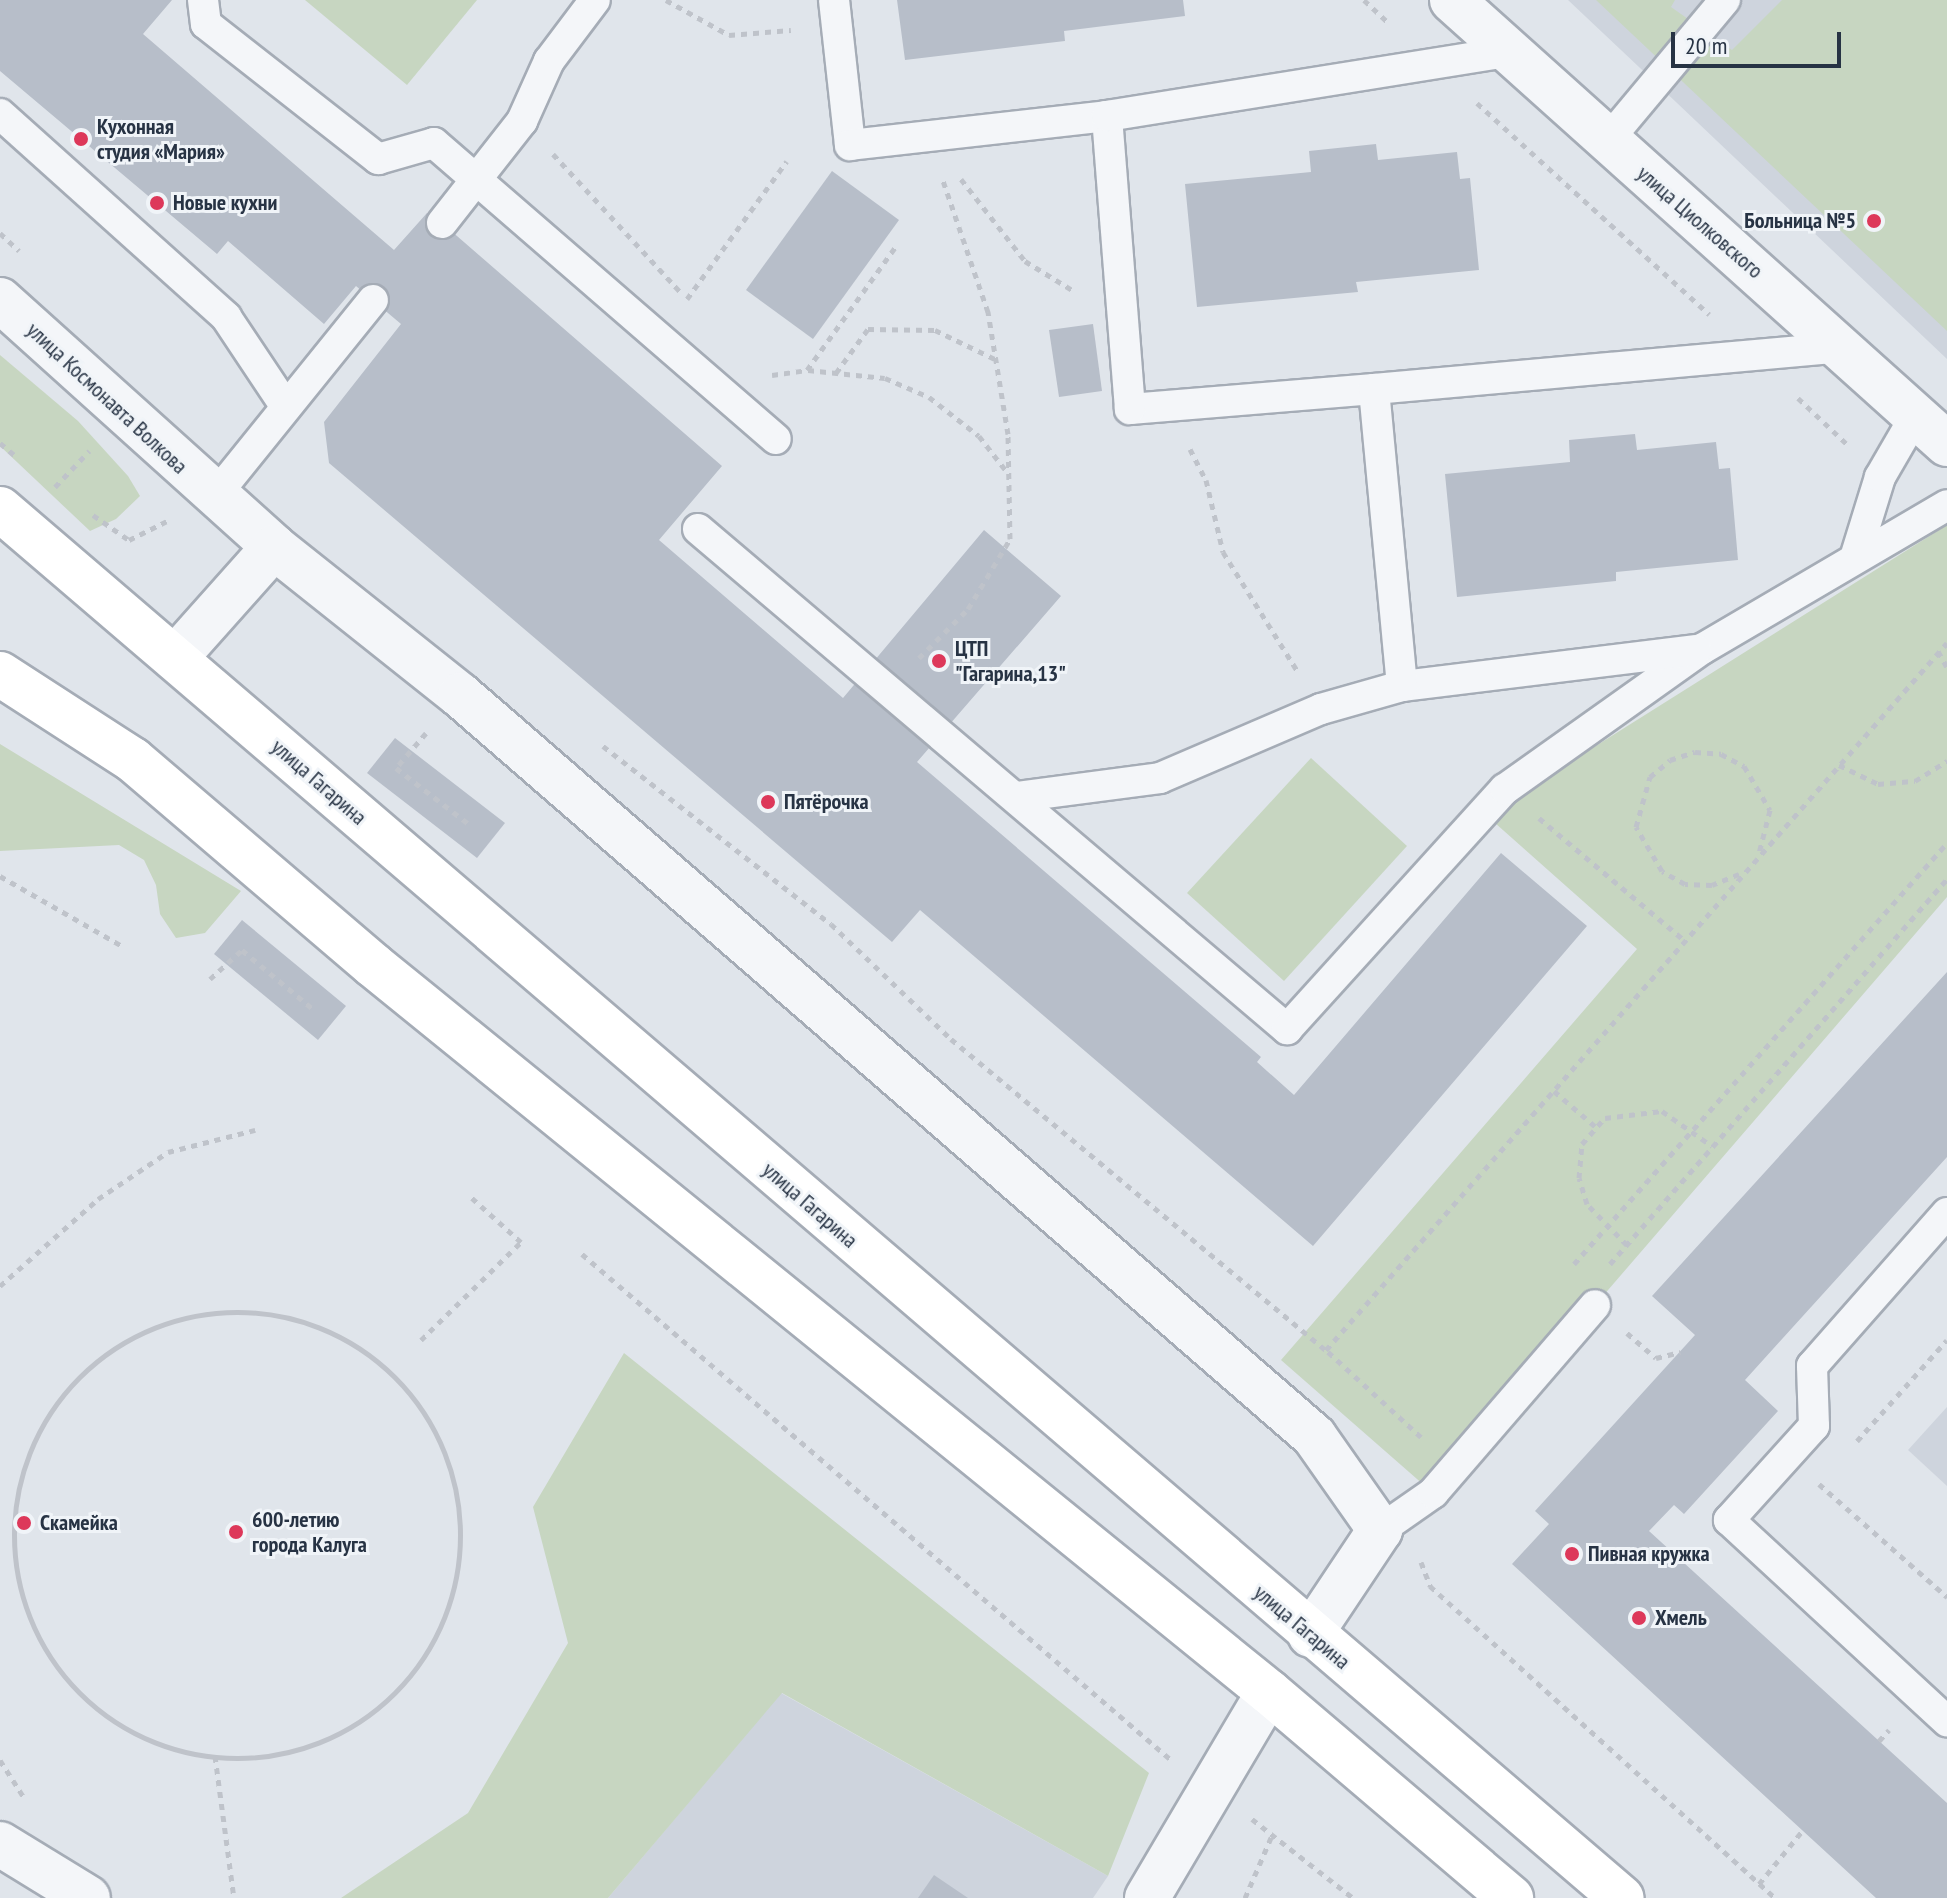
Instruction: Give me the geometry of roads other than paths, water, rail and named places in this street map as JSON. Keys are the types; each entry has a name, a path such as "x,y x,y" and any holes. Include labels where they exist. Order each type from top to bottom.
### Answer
{"main road":[{"name":"улица Гагарина","path":"0,509 1310,1635 1622,1898"},
{"path":"0,538 158,645"},
{"path":"0,674 133,760 373,965 1269,1692 1511,1898"}],"street":[{"name":"улица Циолковского","path":"1452,0 1932,429"},
{"name":"улица Космонавта Волкова","path":"0,300 214,497 460,695 1314,1436 1380,1530"},
{"path":"158,645 274,547"},
{"path":"1310,1635 1380,1530"},
{"path":"1147,1898 1269,1692"},
{"path":"0,1844 88,1898"}],"lane":[{"path":"203,0 206,24 378,159 434,143 473,181 776,439"},
{"path":"442,223 522,121 549,61 595,0"},
{"path":"1607,141 1725,0"},
{"path":"835,13 850,145 1107,116 1435,66 1511,51"},
{"path":"0,114 226,317 286,407"},
{"path":"1107,116 1130,409 1843,347"},
{"path":"214,497 373,300"},
{"path":"1374,389 1402,686"},
{"path":"1855,558 1880,477 1932,429"},
{"path":"698,529 1287,1029 1505,789 1702,649 1947,505"},
{"path":"1016,797 1160,778 1321,709 1402,686 1702,649"},
{"path":"1947,1213 1812,1366 1814,1426 1729,1520 1947,1721"},
{"path":"1380,1530 1433,1493 1595,1305"}],"place":[{"name":"Кухонная студия «Мария»","path":"81,139"},
{"name":"Новые кухни","path":"157,203"},
{"name":"Больница №5","path":"1874,221"},
{"name":"ЦТП \"Гагарина,13\"","path":"939,661"},
{"name":"Пятёрочка","path":"768,802"},
{"name":"Скамейка","path":"24,1523"},
{"name":"600-летию города Калуга","path":"236,1532"},
{"name":"Пивная кружка","path":"1572,1554"},
{"name":"Хмель","path":"1639,1618"}]}
